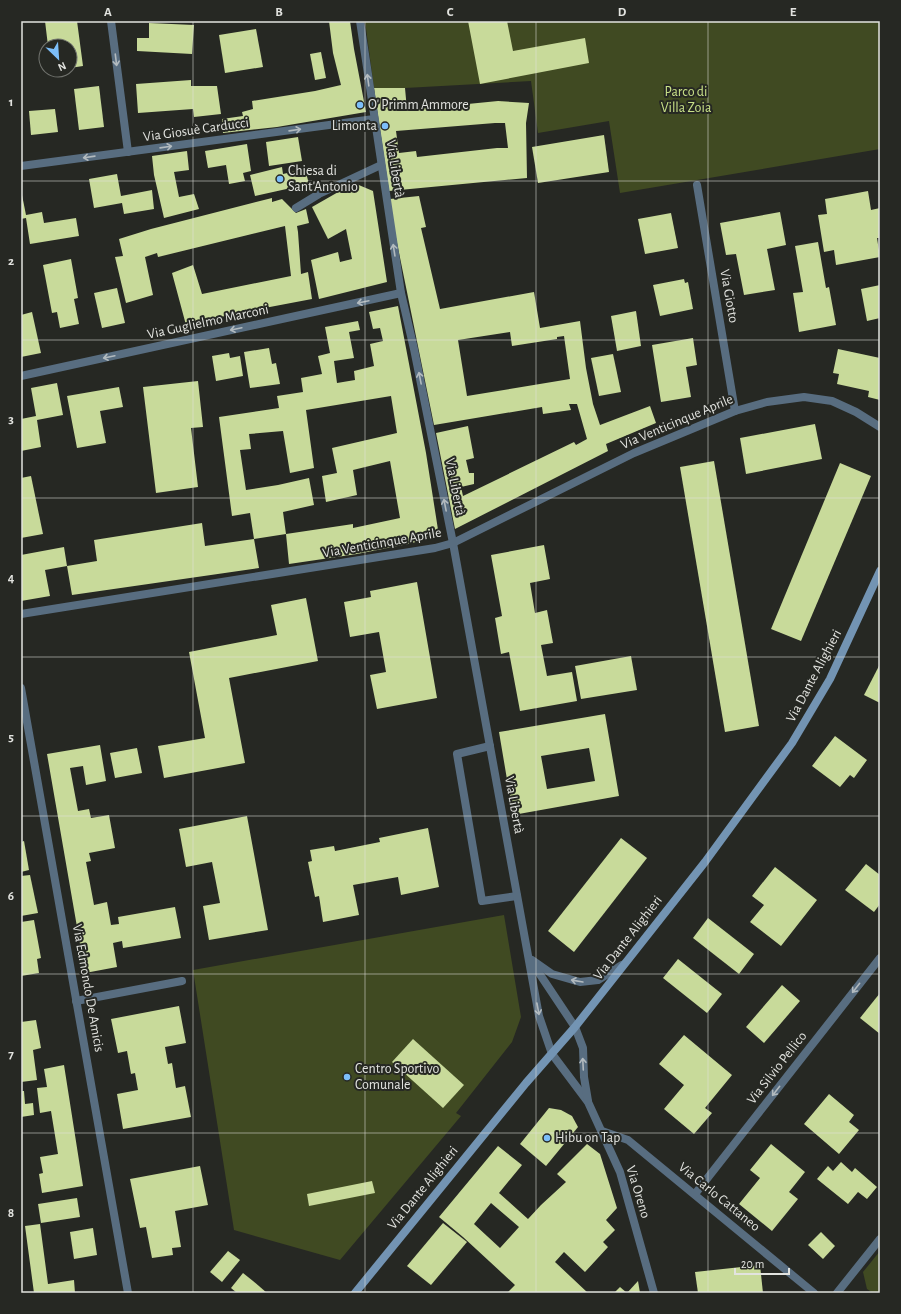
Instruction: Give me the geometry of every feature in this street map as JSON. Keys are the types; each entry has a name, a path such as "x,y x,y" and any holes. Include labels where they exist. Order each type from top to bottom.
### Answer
{"main road":[{"name":"Via Dante Alighieri","path":"355,1293 625,964 705,862 792,743 830,679 880,571"}],"street":[{"path":"111,21 128,152"},
{"name":"Via Libertà","path":"360,21 401,294 414,349 453,544 539,1016 552,1054"},
{"name":"Via Giosuè Carducci","path":"21,166 374,119"},
{"path":"296,208 319,194 381,164"},
{"name":"Via Giotto","path":"697,185 735,411"},
{"name":"Via Guglielmo Marconi","path":"21,376 401,294"},
{"name":"Via Venticinque Aprile","path":"21,614 453,544 634,453 735,411 767,402 804,397 832,401 856,412 880,427"},
{"name":"Via Edmondo De Amicis","path":"21,688 128,1293"},
{"path":"490,746 457,754 482,901 517,896"},
{"path":"528,957 552,974 580,982 598,980 625,964"},
{"name":"Via Libertà","path":"528,957 574,1027"},
{"name":"Via Silvio Pellico","path":"695,1194 880,958"},
{"path":"76,1000 182,981"},
{"name":"Via Oreno","path":"574,1027 583,1048 584,1077 588,1102"},
{"name":"Via Oreno","path":"552,1054 588,1102 620,1172 654,1293"},
{"name":"Via Carlo Cattaneo","path":"602,1131 628,1140 814,1293"},
{"path":"837,1293 880,1239"}],"green space":[{"name":"Parco di Villa Zoia","path":"365,21 880,21 880,149 620,193 609,121 538,133 531,81 405,88 374,88"},
{"name":"Centro Sportivo Comunale","path":"504,915 521,1017 512,1042 456,1113 461,1116 340,1260 234,1230 193,970"},
{"path":"880,1251 880,1293 873,1293 867,1289 863,1272"}],"building":[{"path":"45,21 77,21 83,66 78,67 78,38 47,38"},
{"path":"329,21 350,21 366,112 277,127 223,133 222,119 243,116 242,112 253,109 252,101 315,91 341,85 333,53"},
{"path":"468,21 507,21 513,51 585,38 589,63 480,84"},
{"path":"149,23 194,25 192,54 137,51 137,38 149,38"},
{"path":"256,29 263,67 225,73 219,35"},
{"path":"321,52 326,78 315,80 310,54"},
{"path":"191,80 191,86 217,86 221,114 194,117 193,109 138,113 136,84"},
{"path":"99,86 104,127 79,130 74,89"},
{"path":"374,88 405,88 407,110 498,101 529,103 526,123 527,178 389,191","holes":["505,123 508,148 417,157 416,151 399,153 396,131"]},
{"path":"55,109 58,132 31,135 29,111"},
{"path":"604,135 609,172 538,183 532,147"},
{"path":"298,137 302,161 269,166 266,142"},
{"path":"247,144 251,171 243,173 245,181 229,184 226,165 208,168 205,151"},
{"path":"187,151 189,170 174,172 179,197 194,194 199,209 164,218 154,175 152,156"},
{"name":"Chiesa di Sant'Antonio","path":"282,167 283,174 305,169 309,184 255,196 250,175"},
{"path":"117,174 121,196 152,190 154,209 124,214 122,203 94,208 89,179"},
{"path":"354,183 373,191 387,282 319,299 311,260 338,252 340,262 352,259 346,229 328,239 312,207"},
{"path":"21,190 26,215 42,212 44,223 76,218 79,236 30,244 26,218 21,219"},
{"path":"868,191 871,210 880,208 880,238 877,238 880,257 836,265 834,250 824,252 818,215 827,214 825,199"},
{"path":"419,196 426,227 421,228 440,309 534,292 540,328 580,321 586,368 593,404 600,425 650,406 656,423 606,444 608,451 455,529 436,433 468,426 474,458 466,460 469,473 474,473 474,484 461,487 463,496 574,442 576,445 587,439 577,404 569,404 571,410 543,414 542,407 434,425 395,233 390,199","holes":["510,332 512,346 557,339 557,337 564,336 570,379 467,396 458,340"]},
{"path":"272,198 272,202 282,199 296,213 306,209 309,223 297,226 301,274 308,272 312,299 238,313 186,325 172,273 193,265 202,294 291,276 285,226 158,257 157,253 145,257 153,295 126,303 115,257 123,256 119,239 151,229"},
{"path":"780,212 786,245 767,249 775,290 744,295 736,254 726,255 720,223"},
{"path":"671,213 678,248 645,254 638,219"},
{"path":"818,242 826,288 829,287 836,325 799,332 793,293 803,292 795,246"},
{"path":"71,259 78,298 74,299 79,324 60,328 57,312 52,313 43,265"},
{"path":"684,279 685,283 688,282 693,309 660,316 653,285"},
{"path":"880,285 880,318 867,321 861,289"},
{"path":"117,288 125,323 102,328 94,293"},
{"path":"398,306 426,453 439,536 357,554 289,564 286,534 254,539 250,513 232,516 219,417 279,408 277,396 303,392 301,378 322,374 318,356 330,353 325,327 358,321 360,330 349,332 354,358 334,361 337,383 355,380 354,371 374,366 370,344 383,341 380,328 373,329 369,312","holes":["391,396 397,433 332,448 337,473 322,476 326,502 357,495 353,470 390,461 400,518 353,528 353,524 286,534 283,512 314,505 309,478 246,490 240,450 251,449 249,434 283,431 290,473 314,468 306,410"]},
{"path":"636,311 641,346 617,351 611,316"},
{"path":"32,312 41,353 21,357 21,315"},
{"path":"693,338 697,365 686,367 691,397 661,402 652,345"},
{"path":"269,348 272,364 276,363 280,384 250,388 244,352"},
{"path":"838,349 880,358 880,400 868,397 869,391 837,384 839,374 833,373"},
{"path":"229,353 230,358 240,356 243,376 216,381 212,356"},
{"path":"613,354 621,392 599,396 591,358"},
{"path":"198,381 203,427 191,428 198,487 156,493 143,387"},
{"path":"57,383 63,415 37,420 41,447 21,451 21,419 36,416 31,388"},
{"path":"119,387 123,407 100,411 106,443 77,448 67,396"},
{"path":"815,424 822,459 746,474 740,438"},
{"path":"714,461 759,726 725,732 680,467"},
{"path":"840,463 871,476 801,641 771,629"},
{"path":"31,476 43,534 21,538 21,478"},
{"path":"202,523 205,546 254,539 259,568 72,595 67,566 97,561 94,540"},
{"path":"544,545 550,579 530,583 535,613 547,610 553,643 541,645 547,676 572,672 577,701 520,711 509,652 501,654 495,618 502,616 491,555"},
{"path":"64,547 67,566 45,570 50,596 21,601 21,555"},
{"path":"417,582 437,698 377,709 370,675 386,672 379,632 350,637 344,602 371,597 370,591"},
{"path":"306,598 318,661 229,678 245,763 164,778 158,746 205,738 189,652 277,635 271,605"},
{"path":"631,656 637,690 581,699 575,666"},
{"path":"880,664 880,703 864,695"},
{"path":"605,714 619,796 513,815 499,732","holes":["589,748 595,781 547,789 541,756"]},
{"path":"835,736 867,760 854,778 850,775 840,787 812,766"},
{"path":"100,745 106,781 86,785 83,766 70,768 78,811 89,809 91,818 109,815 115,848 89,853 91,861 86,862 94,905 107,902 111,925 119,924 118,917 175,907 181,938 123,948 122,941 113,943 117,967 85,973 47,754"},
{"path":"137,748 142,773 115,778 110,753"},
{"path":"247,816 268,930 209,940 203,906 220,903 212,862 186,867 179,829"},
{"path":"428,828 439,887 401,895 398,877 353,885 359,915 323,922 319,896 315,897 308,862 312,861 310,850 334,846 335,851 380,842 379,838"},
{"path":"621,838 647,858 574,952 548,931"},
{"path":"24,841 29,870 21,872 21,842"},
{"path":"866,864 880,875 880,904 874,912 845,890"},
{"path":"775,867 817,900 781,946 750,922 764,905 752,896"},
{"path":"30,875 38,913 21,916 21,876"},
{"path":"708,918 754,954 739,974 693,938"},
{"path":"34,920 41,958 37,959 39,973 21,976 21,922"},
{"path":"678,959 722,994 707,1013 663,978"},
{"path":"782,985 800,1001 764,1043 746,1027"},
{"path":"880,993 880,1034 860,1018"},
{"path":"179,1006 186,1043 165,1047 168,1064 172,1063 176,1088 185,1086 191,1117 123,1129 117,1094 138,1090 135,1073 131,1074 127,1051 118,1053 111,1019"},
{"path":"36,1020 41,1048 33,1050 37,1080 21,1082 21,1022"},
{"path":"684,1035 732,1075 705,1108 712,1113 694,1134 664,1109 684,1085 659,1064"},
{"path":"413,1039 464,1085 443,1108 392,1062"},
{"path":"64,1065 83,1186 42,1193 39,1174 43,1173 40,1157 58,1154 51,1111 40,1113 37,1088 47,1087 44,1069"},
{"path":"21,1091 24,1091 25,1104 33,1103 34,1115 21,1117"},
{"path":"829,1094 854,1115 849,1122 859,1130 839,1154 804,1124"},
{"path":"549,1108 561,1110 572,1116 578,1127 546,1166 520,1144"},
{"path":"587,1144 600,1154 617,1208 606,1220 615,1230 603,1242 608,1247 585,1272 564,1252 555,1262 588,1293 507,1293 515,1285 439,1217 498,1146 522,1165 499,1193 528,1219 566,1182 557,1174","holes":["491,1203 519,1227 500,1248 474,1224"]},
{"path":"771,1144 805,1172 789,1192 798,1199 772,1231 739,1204 760,1178 750,1170"},
{"path":"841,1162 852,1172 855,1168 877,1187 867,1199 858,1192 848,1204 817,1179 828,1166 833,1171"},
{"path":"200,1166 208,1205 175,1211 181,1247 172,1248 173,1255 152,1258 146,1227 140,1228 130,1179"},
{"path":"372,1181 375,1193 309,1206 307,1194"},
{"path":"77,1198 80,1217 41,1223 38,1204"},
{"path":"443,1223 467,1242 431,1285 407,1266"},
{"path":"40,1224 48,1284 74,1280 75,1293 34,1293 25,1226"},
{"path":"93,1228 97,1255 74,1259 70,1232"},
{"path":"821,1232 835,1246 823,1259 808,1245"},
{"path":"228,1251 240,1260 222,1282 210,1272"},
{"path":"760,1265 763,1293 698,1293 695,1272"},
{"path":"243,1273 267,1293 237,1293 231,1288"},
{"path":"638,1281 640,1293 627,1293"},
{"path":"620,1287 627,1293 614,1293"}],"place":[{"name":"O' Primm Ammore","path":"360,105"},
{"name":"Limonta","path":"385,126"},
{"name":"Chiesa di Sant'Antonio","path":"280,179"},
{"name":"Centro Sportivo Comunale","path":"347,1077"},
{"name":"Hibu on Tap","path":"547,1138"}]}
